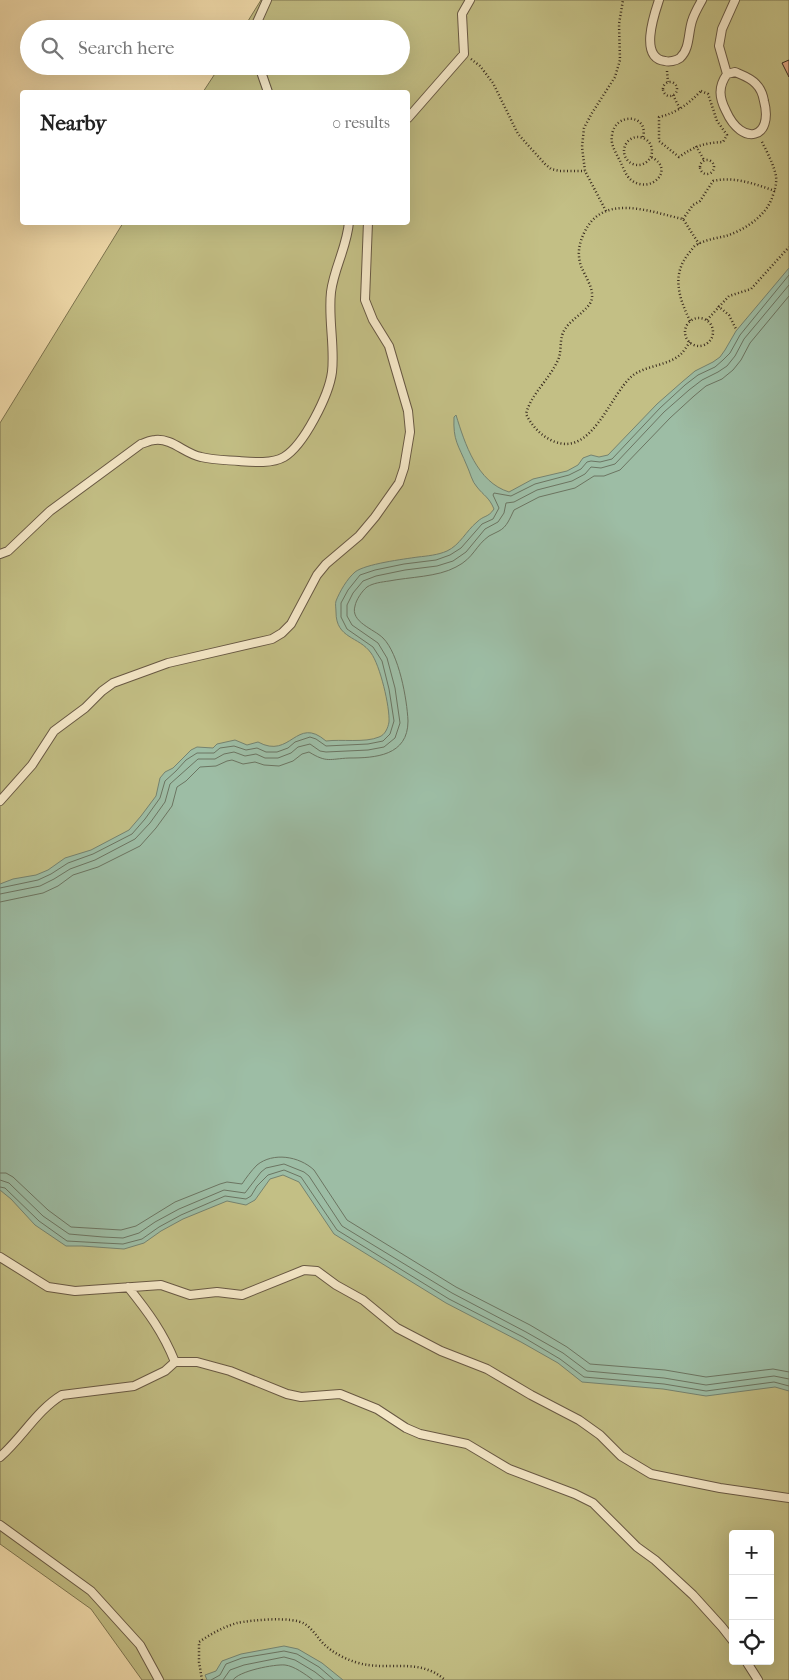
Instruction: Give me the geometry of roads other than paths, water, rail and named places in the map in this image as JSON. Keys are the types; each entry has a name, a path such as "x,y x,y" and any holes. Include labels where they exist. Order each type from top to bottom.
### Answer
{"lane":[{"path":"258,20 267,0"},
{"path":"410,116 464,54 462,14 470,0"},
{"path":"659,0 653,19 650,46 652,53 658,60 667,62 680,57 686,48 691,23 702,0"},
{"path":"727,74 735,72 745,76 756,84 763,96 767,114 766,122 757,132 750,135 743,133 734,126 728,116 720,93 721,83 727,74 719,46 722,29 735,0"},
{"path":"262,75 267,90"},
{"path":"0,554 8,551 50,511 141,444 156,439 173,443 199,457 249,462 274,461 284,457 294,447 312,422 327,392 332,372 332,342 329,313 331,290 336,268 345,247 349,225"},
{"path":"0,801 32,765 54,731 86,708 102,691 113,683 168,663 272,639 282,633 291,624 299,611 317,575 326,564 359,536 399,483 404,468 410,432 408,411 389,346 373,320 365,300 368,225"},
{"path":"0,1257 48,1287 75,1291 161,1285 190,1295 217,1292 242,1295 304,1270 317,1271 336,1285 363,1300 397,1328 440,1351 487,1368 579,1420 600,1435 621,1456 651,1474 720,1488 789,1498"},
{"path":"128,1286 157,1325 175,1362"},
{"path":"0,1457 9,1450 51,1402 62,1395 134,1386 165,1371 175,1362 197,1362 230,1371 287,1394 301,1397 340,1394 377,1409 406,1428 420,1434 467,1444 508,1468 593,1503 636,1547 673,1576 729,1636"},
{"path":"0,1524 91,1591 140,1645 159,1680"},
{"path":"749,1665 758,1680"}],"water":[{"path":"789,268 789,1391 775,1387 706,1396 663,1389 582,1382 558,1363 446,1303 334,1234 299,1182 283,1175 270,1179 255,1200 246,1205 227,1201 183,1219 144,1243 124,1249 66,1246 35,1225 0,1190 0,884 48,870 65,858 91,850 129,830 156,796 160,778 191,750 197,747 213,748 217,744 235,740 247,745 258,742 269,746 278,746 307,733 316,734 326,741 367,740 383,735 388,727 389,715 384,686 378,667 366,647 349,636 340,627 337,621 336,602 349,578 360,569 376,564 447,551 456,545 477,522 490,514 494,509 472,480 454,432 454,417 456,415 468,449 481,471 488,480 509,492 533,479 567,471 578,465 583,458 591,455 599,457 608,455 657,404 682,382 695,371 720,357 736,331"},
{"path":"284,1646 298,1649 322,1663 343,1680 207,1680 205,1675 216,1671 222,1661 241,1654"}]}
